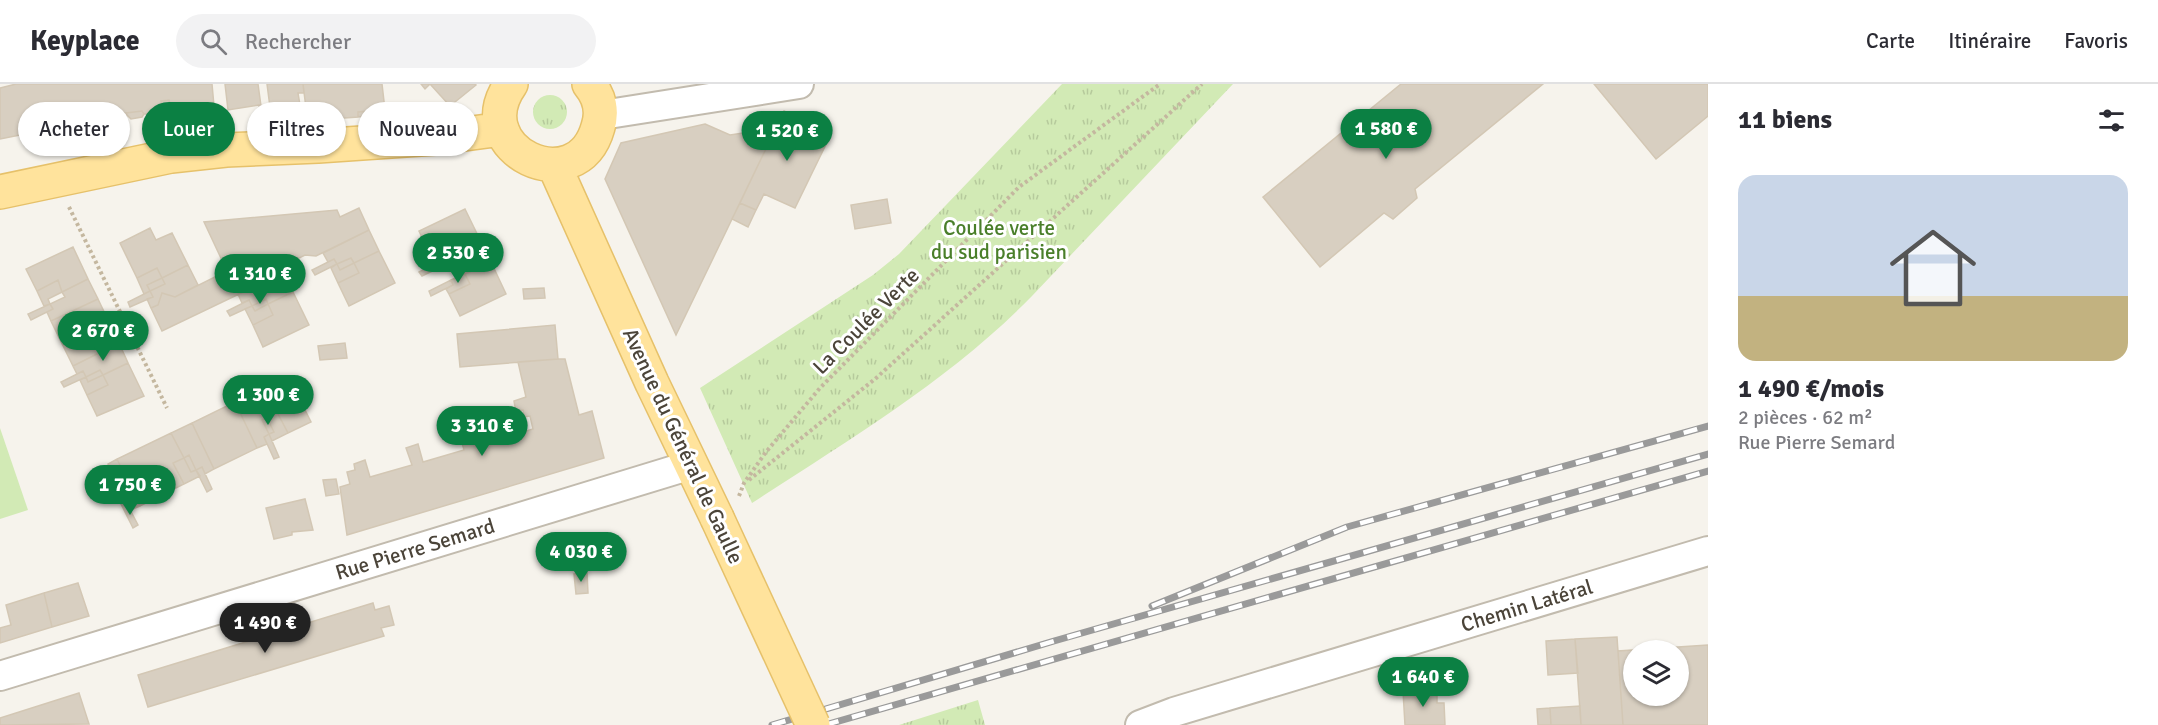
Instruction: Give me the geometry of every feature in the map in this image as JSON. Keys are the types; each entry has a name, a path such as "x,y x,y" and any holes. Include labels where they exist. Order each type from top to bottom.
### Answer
{"main road":[{"path":"509,84 501,104 502,129 508,142 524,158 545,165 554,165 573,160 587,150 596,135 602,116 594,90 589,84"},
{"path":"0,192 171,156 226,150 435,138 502,129"},
{"name":"Avenue du Général de Gaulle","path":"554,165 691,465 725,511 813,725"}],"street":[{"path":"602,116 799,84"},
{"name":"Rue Pierre Semard","path":"0,676 691,465"},
{"name":"Chemin Latéral","path":"1140,725 1174,712 1708,551"}],"path":[{"name":"La Coulée Verte","path":"725,511 765,452 820,388 1019,187 1160,84"},
{"path":"744,483 875,379 1202,84"},
{"path":"55,179 167,408"}],"green space":[{"name":"Coulée verte du sud parisien","path":"1062,84 1233,84 1032,296 967,355 862,432 752,503 700,388 873,275 899,254"},
{"path":"550,95 562,100 567,112 562,124 550,129 538,124 533,112 538,100"},
{"path":"0,428 28,510 0,519"},
{"path":"978,700 985,725 899,725"}],"building":[{"path":"16,84 212,84 214,102 170,102 169,100 142,102 142,111 130,112 130,102 18,102 18,135 0,139 0,88"},
{"path":"225,84 258,84 260,102 247,102 247,107 235,109 235,102 227,102"},
{"path":"267,84 303,84 304,93 298,93 300,102 269,102"},
{"path":"303,84 382,84 384,102 358,102 358,117 346,118 346,102 305,102"},
{"path":"430,84 476,85 455,102 446,102"},
{"path":"1401,84 1543,84 1415,189 1417,198 1393,219 1384,213 1320,267 1263,197"},
{"path":"1594,84 1708,84 1708,116 1656,159"},
{"path":"142,111 142,117 131,119 130,112"},
{"path":"784,111 831,134 795,208 764,194 756,210 740,203"},
{"path":"705,124 730,135 776,128 676,335 605,179 621,143"},
{"path":"887,199 891,223 855,229 851,205"},
{"path":"740,203 756,210 748,227 732,219"},
{"path":"359,208 369,230 316,256 305,255 297,259 291,269 162,331 151,308 158,305 162,293 175,297 227,271 204,222 337,210 340,217"},
{"path":"465,209 481,242 455,254 450,244 430,254 419,231"},
{"path":"150,228 156,240 172,233 188,265 162,278 157,268 137,278 120,243"},
{"path":"369,230 379,251 354,263 351,258 337,264 334,259 328,262 323,253"},
{"path":"481,242 491,262 465,274 455,254"},
{"path":"450,244 455,254 435,264 430,254"},
{"path":"73,247 88,279 62,292 58,280 37,291 26,269"},
{"path":"379,251 395,283 349,306 338,283 359,273 354,263"},
{"path":"351,258 354,263 340,270 337,264"},
{"path":"334,259 337,264 315,275 312,270"},
{"path":"441,261 443,266 422,276 419,272"},
{"path":"491,262 506,294 460,316 449,294 470,284 465,274"},
{"path":"354,263 359,273 338,283 331,268 337,264 340,270"},
{"path":"188,265 198,285 175,297 162,293 158,305 151,308 147,299 153,297 150,291 165,284 162,278"},
{"path":"157,268 162,278 147,285 150,291 144,294 137,278"},
{"path":"284,272 293,292 268,304 266,299 252,306 249,300 242,303 238,294"},
{"path":"465,274 470,284 449,294 446,289 453,285 451,280"},
{"path":"162,278 165,284 150,291 147,285"},
{"path":"88,279 98,299 51,321 47,312 53,309 50,304 65,297 62,292"},
{"path":"58,280 62,292 48,299 50,304 44,306 37,291"},
{"path":"451,280 453,285 431,296 429,291"},
{"path":"544,288 545,298 524,299 523,289"},
{"path":"150,291 153,297 130,307 128,302"},
{"path":"293,292 309,325 263,347 253,325 273,315 268,304"},
{"path":"98,299 119,343 73,366 51,321"},
{"path":"266,299 268,304 255,311 252,306"},
{"path":"249,300 252,306 230,316 227,311"},
{"path":"50,304 53,309 31,320 28,314"},
{"path":"268,304 273,315 253,325 245,309 252,306 255,311"},
{"path":"555,325 558,359 460,367 457,334"},
{"path":"119,343 128,363 103,375 100,370 86,377 83,371 77,374 73,366"},
{"path":"345,343 347,358 320,360 318,346"},
{"path":"565,359 579,415 592,411 604,458 347,535 340,487 350,484 347,472 355,470 354,464 365,460 370,477 412,465 406,448 418,444 423,462 464,450 459,432 471,428 476,446 533,429 530,416 524,417 523,410 516,412 514,401 526,397 518,362"},
{"path":"128,363 144,396 97,416 87,395 108,385 103,375"},
{"path":"100,370 103,375 88,382 86,377"},
{"path":"83,371 86,377 64,387 61,382"},
{"path":"103,375 108,385 87,395 80,380 86,377 88,382"},
{"path":"288,376 311,422 288,433 277,412 267,418 254,392"},
{"path":"254,392 267,418 262,420 269,434 264,437 267,444 257,448 235,402"},
{"path":"235,402 257,448 214,469 192,423"},
{"path":"277,412 288,433 272,441 269,434 274,432 267,418"},
{"path":"267,418 274,432 269,434 262,420"},
{"path":"192,423 214,469 205,474 202,467 196,470 189,455 184,458 171,433"},
{"path":"171,433 184,458 173,463 184,484 140,506 117,459"},
{"path":"269,434 279,457 274,459 264,437"},
{"path":"189,455 196,470 191,472 184,458"},
{"path":"184,458 191,472 196,470 200,476 184,484 173,463"},
{"path":"117,459 140,506 130,510 127,504 122,506 112,486 117,483 108,464"},
{"path":"202,467 212,489 207,492 196,470"},
{"path":"336,479 339,494 326,496 323,480"},
{"path":"305,499 313,530 292,532 292,535 274,539 266,508"},
{"path":"127,504 138,525 133,528 122,506"},
{"path":"587,573 588,593 576,594 574,574"},
{"path":"78,583 89,616 52,627 44,593"},
{"path":"44,593 52,627 0,643 0,628 11,625 6,605"},
{"path":"373,603 375,610 389,606 394,625 381,628 384,636 148,707 138,675"},
{"path":"1617,637 1623,725 1581,725 1575,639"},
{"path":"1575,639 1578,673 1548,675 1546,641"},
{"path":"1708,645 1708,725 1623,725 1618,651 1623,651 1623,706 1689,706 1689,646"},
{"path":"1437,690 1437,703 1444,703 1445,725 1405,725 1403,691"},
{"path":"79,693 89,724 0,725 0,718"},
{"path":"1580,706 1581,725 1551,725 1550,708"},
{"path":"1550,708 1551,725 1538,725 1537,709"}],"railway":[{"path":"1152,606 1347,527 1708,426"},
{"path":"772,725 1054,641 1708,454"},
{"path":"825,725 1708,471"}]}
